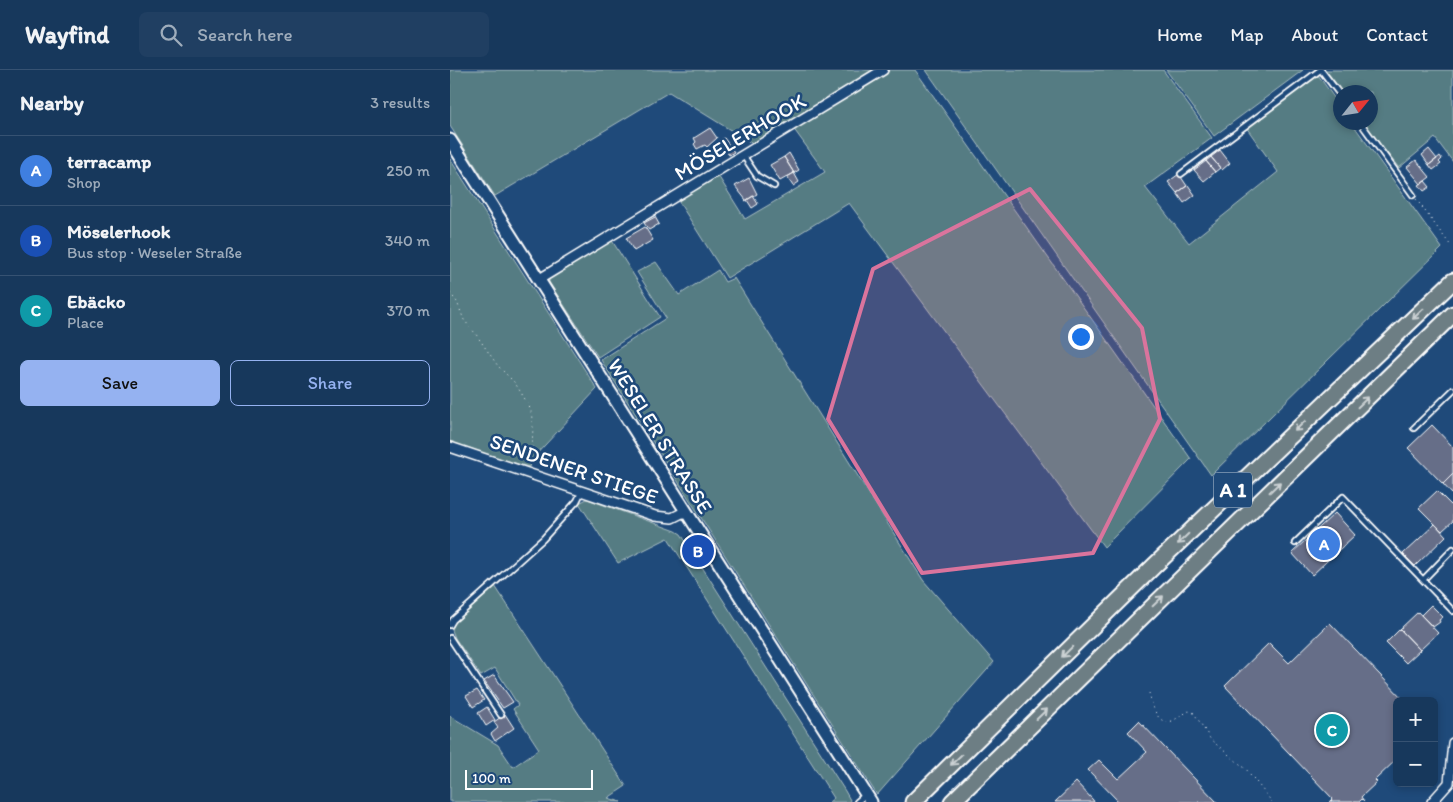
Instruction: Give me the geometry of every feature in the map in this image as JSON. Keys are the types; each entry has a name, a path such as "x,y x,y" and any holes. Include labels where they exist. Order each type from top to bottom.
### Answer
{"highway":[{"name":"A 1","path":"918,797 1154,566 1453,281"},
{"name":"A 1","path":"952,802 1453,314"}],"main road":[{"name":"WESELER STRASSE","path":"450,140 869,798"}],"street":[{"name":"MÖSELERHOOK","path":"538,280 883,70"},
{"name":"SENDENER STIEGE","path":"450,447 582,492 666,518 672,518 686,511"},
{"path":"1432,802 1449,783 1453,743"}],"lane":[{"path":"1181,174 1321,70 1333,86"},
{"path":"1366,130 1413,195"},
{"path":"743,156 756,176 774,186"},
{"path":"1414,428 1453,390"},
{"path":"450,625 453,620 543,539 577,501 582,492"},
{"path":"1294,543 1343,497 1453,611"},
{"path":"1423,580 1453,549"},
{"path":"450,638 501,715"},
{"path":"857,802 869,798"}],"path":[{"path":"1413,195 1451,246"},
{"path":"450,294 457,302 464,320 498,366 515,383 531,411 532,448 530,455 525,460 523,471"},
{"path":"1149,693 1157,717 1161,720 1170,721 1189,711 1194,713 1211,740 1246,769 1272,802"}],"highlighted area":[{"path":"1030,189 1142,328 1160,419 1093,553 922,573 828,419 873,269"}],"green space":[{"path":"450,70 873,70 753,144 669,92 495,196 450,126"},
{"path":"888,70 915,70 1191,459 1104,547 849,203 727,278 677,199 717,174 745,219 825,172 793,128"},
{"path":"926,70 1163,70 1212,138 1145,187 1189,243 1278,172 1246,127 1318,75 1333,96 1333,130 1357,130 1442,248 1211,475"},
{"path":"1166,70 1303,70 1214,136"},
{"path":"1324,70 1453,70 1453,162 1435,138 1399,168 1369,130 1378,130 1378,85 1336,85"},
{"path":"450,159 597,389 532,459 529,467 450,444"},
{"path":"611,239 660,317 598,357 549,282 549,278"},
{"path":"656,262 679,295 718,270 725,282 734,278 923,580 994,662 877,795 601,360 666,318 637,272"},
{"path":"587,499 681,534 845,791 850,800 849,802 829,802 834,798 668,538 618,563 579,503"},
{"path":"495,586 626,786 608,798 621,802 450,802 450,716 498,745 513,767 539,749 513,709 518,705 495,668 481,676 455,638 452,630 455,621"}],"building":[{"path":"710,128 717,138 707,147 705,145 697,149 694,144 696,142 694,138"},
{"path":"724,138 734,152 729,155 719,141"},
{"path":"1429,149 1437,159 1429,165 1422,155"},
{"path":"1220,150 1230,163 1222,170 1211,157"},
{"path":"789,153 799,170 794,173 784,157"},
{"path":"1440,156 1442,159 1439,162 1441,164 1433,170 1429,165"},
{"path":"784,157 794,173 780,181 770,165"},
{"path":"1211,157 1220,168 1215,172 1206,161"},
{"path":"1416,160 1430,177 1421,184 1407,167"},
{"path":"1206,161 1215,172 1204,181 1194,170"},
{"path":"794,173 799,182 793,186 787,177"},
{"path":"1179,174 1187,186 1177,193 1168,182"},
{"path":"749,178 757,194 745,201 735,186"},
{"path":"1425,181 1430,187 1424,191 1419,185"},
{"path":"1188,185 1195,195 1184,203 1177,193"},
{"path":"753,196 758,204 752,208 747,200"},
{"path":"655,217 659,224 649,230 644,223"},
{"path":"645,227 653,240 634,251 626,238"},
{"path":"1432,425 1453,447 1453,474 1443,484 1408,448"},
{"path":"1453,474 1453,494 1452,494 1443,484"},
{"path":"1437,491 1453,507 1453,521 1442,531 1419,508"},
{"path":"1335,513 1355,535 1312,575 1292,553"},
{"path":"1435,524 1446,536 1415,566 1403,554"},
{"path":"1431,605 1443,617 1433,627 1421,615"},
{"path":"1418,612 1438,633 1420,650 1400,629"},
{"path":"1330,623 1401,697 1393,697 1393,763 1361,797 1364,801 1362,799 1359,802 1330,802 1333,799 1225,686 1269,643 1289,663"},
{"path":"1400,629 1420,650 1406,663 1386,643"},
{"path":"494,675 513,702 503,708 484,681"},
{"path":"477,690 484,700 473,707 466,696"},
{"path":"487,707 495,720 486,726 478,713"},
{"path":"505,714 514,728 495,741 491,734 498,728 494,722"},
{"path":"1139,721 1217,802 1119,802 1088,770 1099,760 1118,779 1147,752 1128,732"},
{"path":"1076,782 1094,802 1055,802"}],"place":[{"name":"terracamp","path":"1324,544"},
{"name":"Möselerhook","path":"698,551"},
{"name":"Ebäcko","path":"1332,730"}]}
